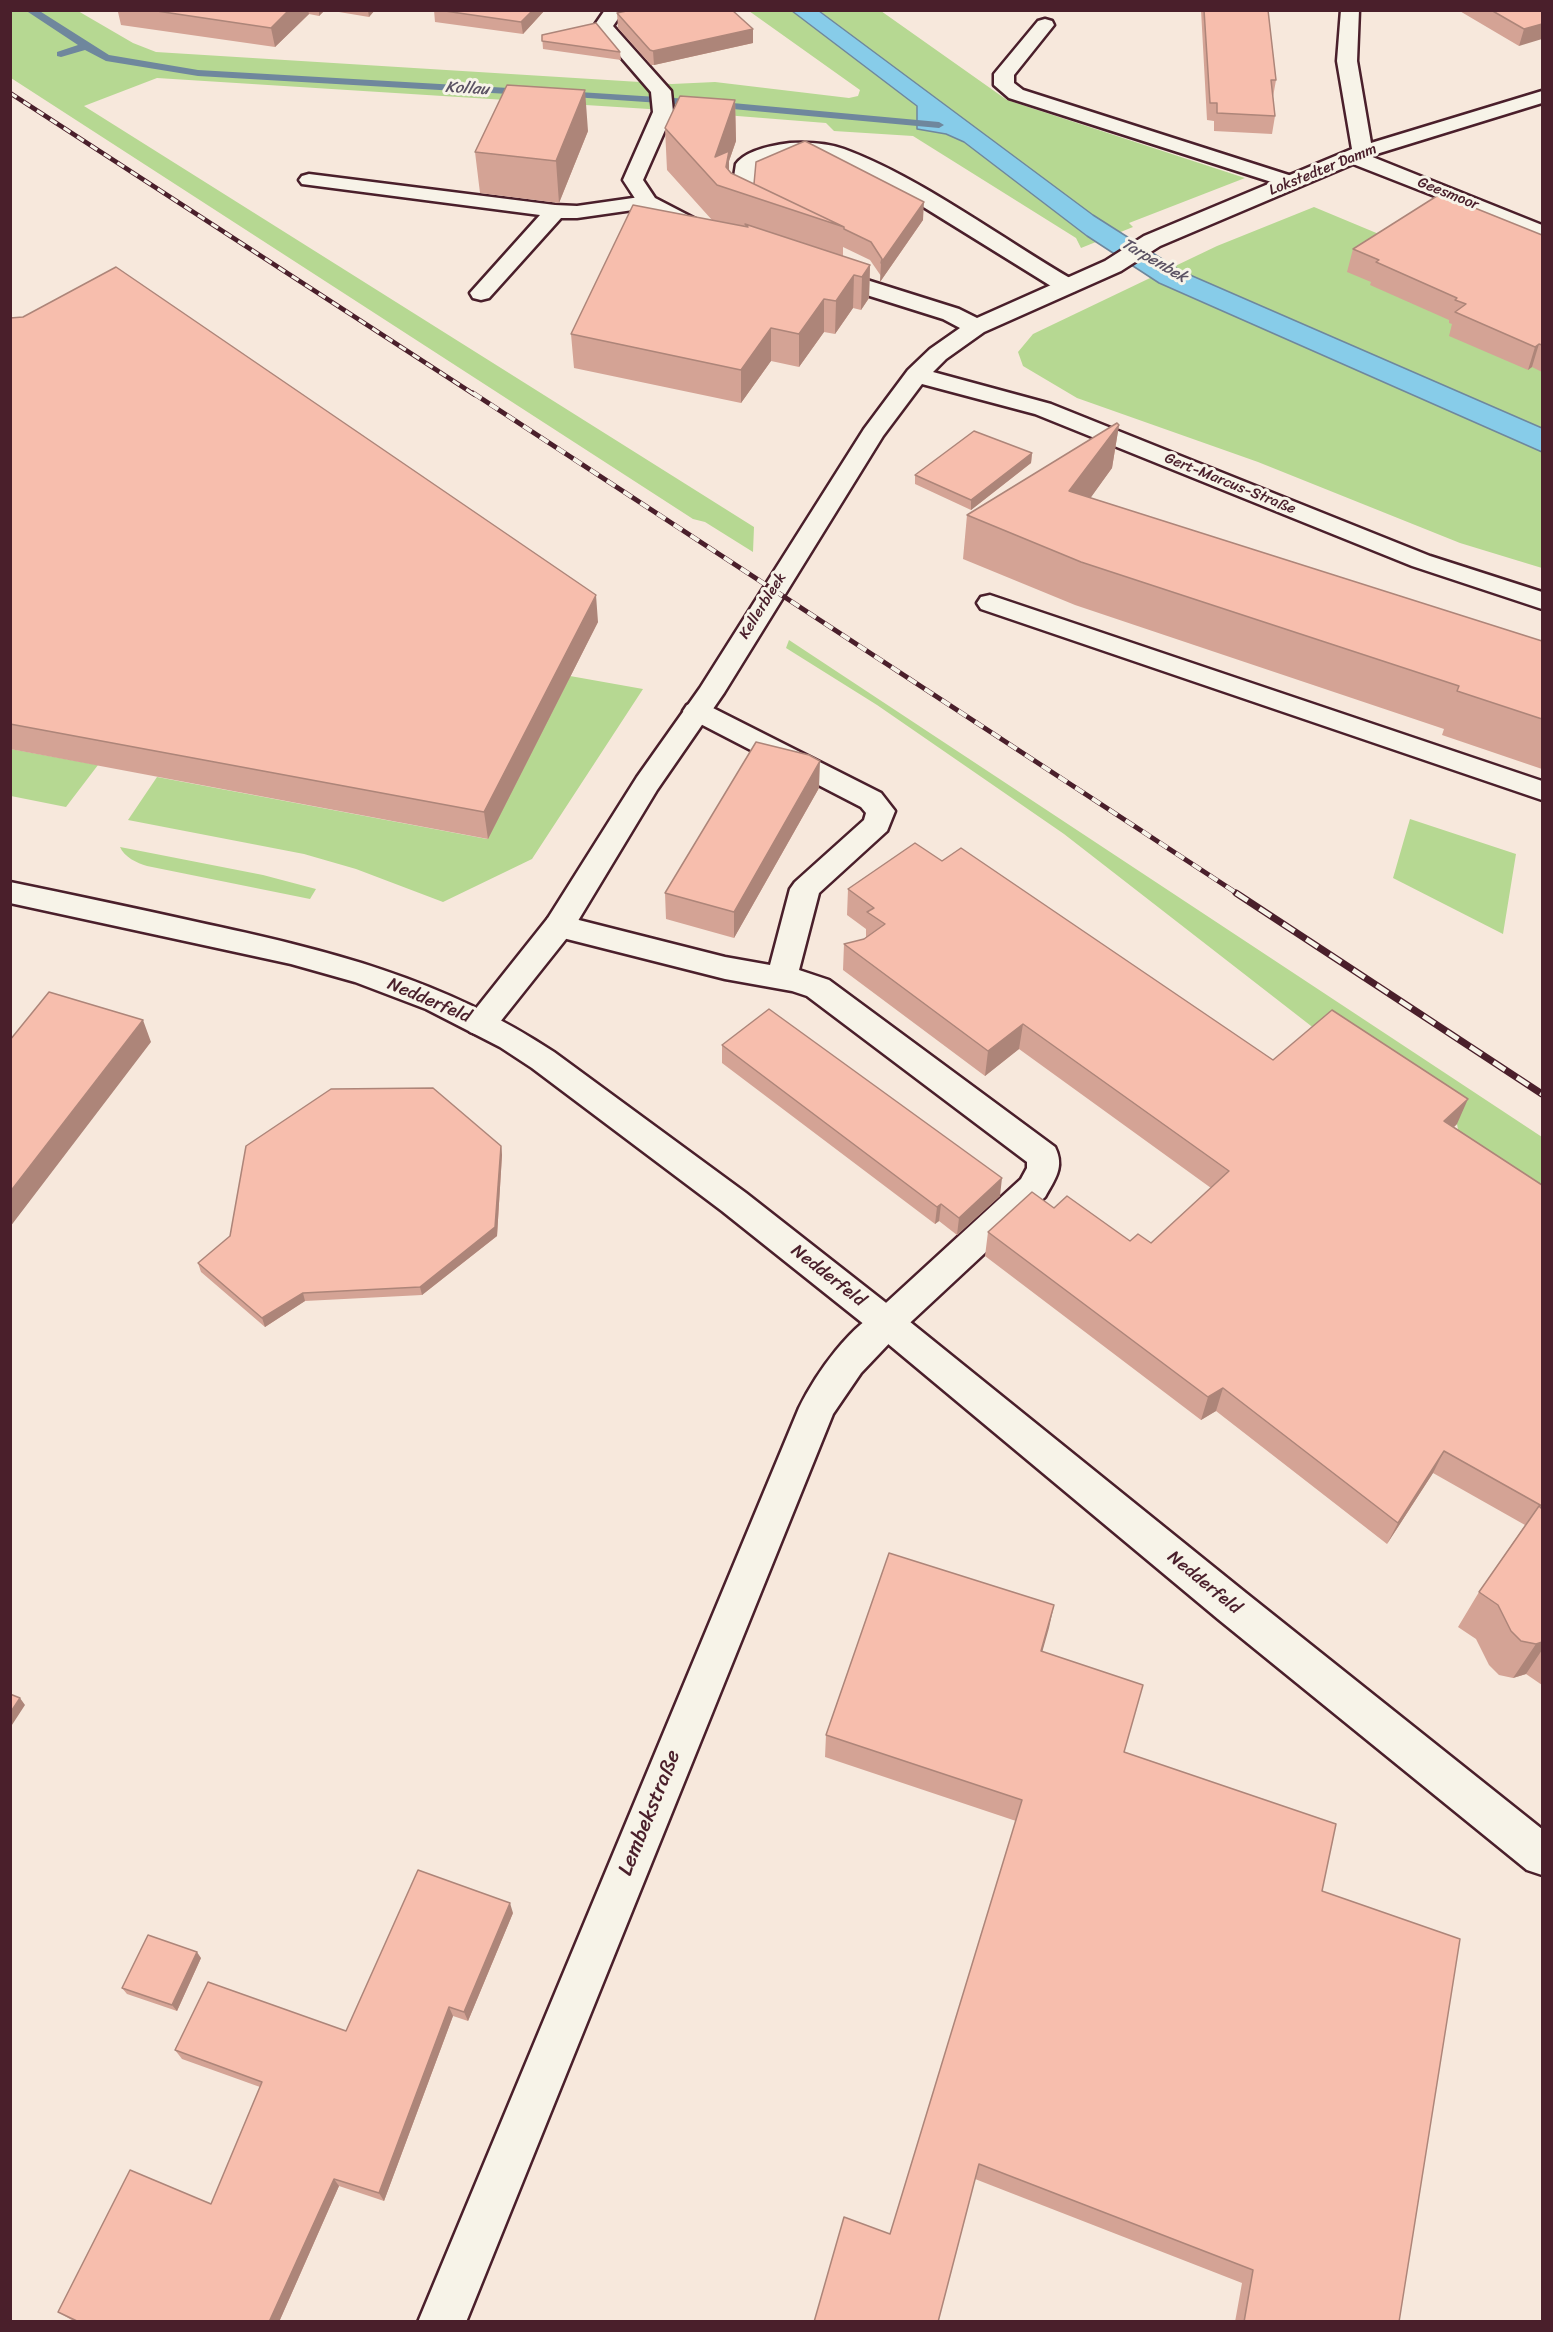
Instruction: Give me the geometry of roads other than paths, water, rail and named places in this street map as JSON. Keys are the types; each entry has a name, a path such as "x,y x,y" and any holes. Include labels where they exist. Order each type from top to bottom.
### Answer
{"street":[{"path":"615,10 603,26 662,102 633,180 647,202 691,227 721,238"},
{"path":"1350,10 1347,61 1359,154"},
{"path":"1045,25 1004,74 1004,85 1016,94 1291,182"},
{"name":"Lokstedter Damm","path":"1113,266 1152,240 1359,154 1542,97"},
{"path":"770,223 740,209 746,164 764,155 787,148 812,148 836,153 976,228 1067,286"},
{"name":"Geesmoor","path":"1359,154 1542,232"},
{"path":"309,180 576,213 647,202"},
{"path":"481,293 555,211"},
{"path":"850,262 866,272 868,278 861,286"},
{"name":"Kellerbleek","path":"482,1024 560,926 647,784 697,711 872,434 916,375 938,354 976,327 1113,266"},
{"path":"804,268 951,314 976,327"},
{"name":"Gert-Marcus-Straße","path":"916,375 1043,409 1421,561 1542,601"},
{"path":"990,603 1542,791"},
{"path":"560,926 725,968 783,978 806,889 877,824 881,811 871,801 697,711"},
{"name":"Nedderfeld","path":"10,892 327,962 409,989 511,1039 578,1083 734,1202 887,1323 1232,1606 1540,1847"},
{"name":"Lembekstraße","path":"441,2322 817,1408 843,1366 1034,1188 1044,1169 1043,1156 988,1117 856,1014 818,988 783,978"}],"water":[{"name":"Tarpenbek","path":"792,11 819,11 1093,215 1181,271 1542,428 1542,452 1159,283 1087,236 964,142 946,134 917,129 917,106"}],"waterway":[{"name":"Kollau","path":"30,10 106,58 198,73 526,92"},
{"path":"61,54 86,46"},
{"name":"Kollau","path":"563,94 689,102 939,125"}],"railway":[{"path":"10,93 475,395"},
{"path":"473,393 1238,894"},
{"path":"1236,893 1542,1094"}]}
